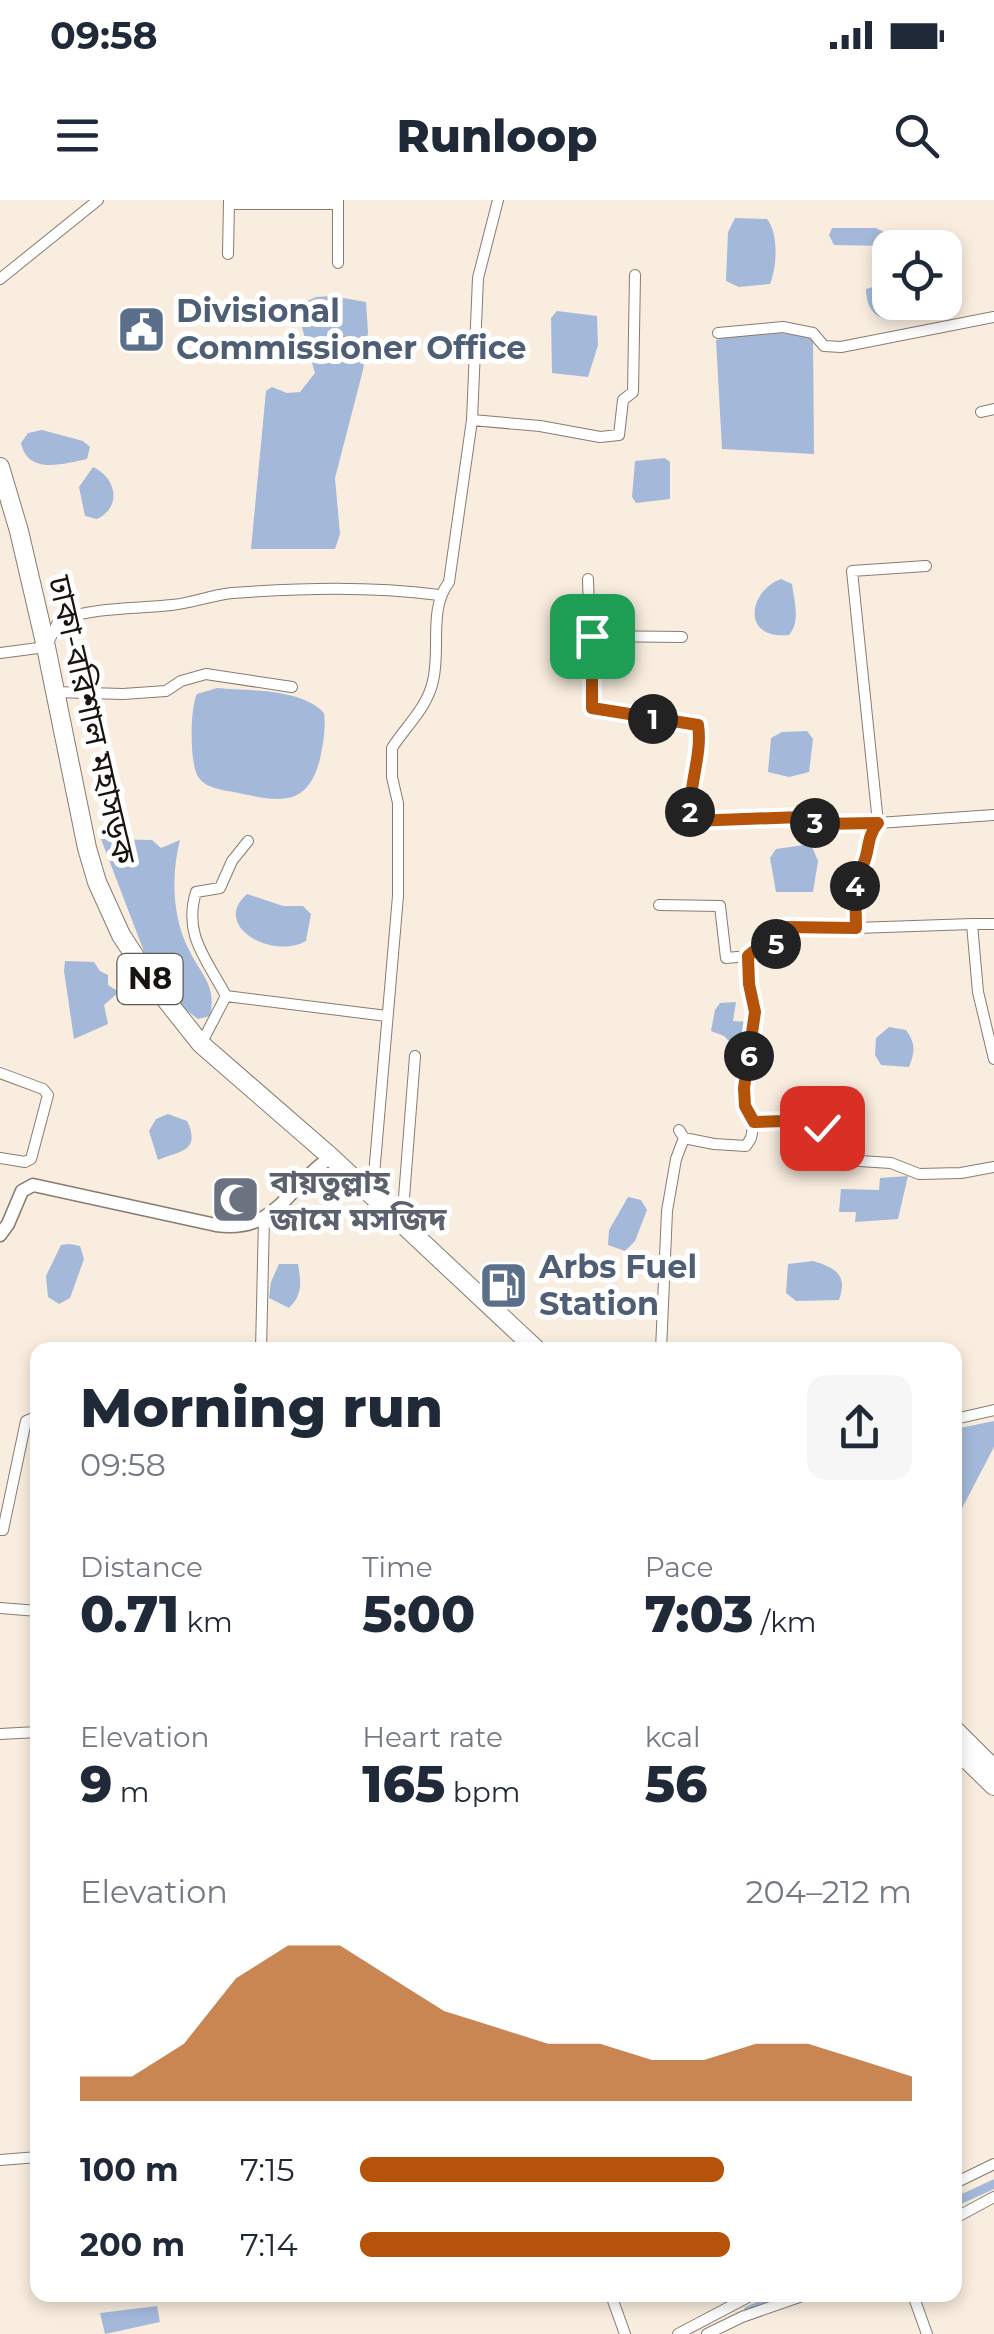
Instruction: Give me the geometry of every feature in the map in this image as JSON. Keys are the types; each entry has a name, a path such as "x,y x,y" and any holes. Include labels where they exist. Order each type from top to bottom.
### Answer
{"highway":[{"name":"ঢাকা-বরিশাল মহাসড়ক","path":"0,467 20,531 97,882 121,934 151,981 205,1038 527,1342"},
{"path":"962,1737 994,1770"},
{"path":"962,1755 994,1786"}],"street":[{"path":"0,279 98,200"},
{"path":"375,1199 400,860 392,748 426,701 432,686 438,595 448,582 472,420 478,278 498,200"},
{"path":"228,254 229,202 338,202 338,263"},
{"path":"472,420 540,426 600,437 618,435 623,400 633,392 635,276"},
{"path":"718,333 783,327 813,333 824,346 841,347 994,317"},
{"path":"981,412 994,409"},
{"path":"856,928 855,877 866,864 873,829 878,823 852,571 926,566"},
{"path":"588,579 592,708 698,725 691,783 692,821 801,817 818,824 878,823 994,815"},
{"path":"0,653 46,647 58,620 79,612 189,604 231,593 322,587 376,587 438,595"},
{"path":"592,636 682,636"},
{"path":"53,692 166,691 181,681 206,674 292,687"},
{"path":"226,996 190,925 191,909 196,892 220,888 232,861 248,840"},
{"path":"659,905 720,906 723,955 748,956 755,950 775,947 782,927 994,924"},
{"path":"972,924 978,992 994,1059"},
{"path":"661,1342 667,1211 682,1134 714,1144 746,1146 752,1138 754,1122 745,1106 744,1088 755,1012 748,956"},
{"path":"226,996 387,1016"},
{"path":"205,1038 226,996"},
{"path":"402,1224 416,1056"},
{"path":"0,1072 43,1089 48,1095 30,1160 0,1158"},
{"path":"754,1122 815,1120 822,1128 828,1158 891,1162 919,1174 961,1174 994,1167"},
{"path":"26,1186 42,1186 228,1227 248,1226 288,1199 316,1166 331,1157"},
{"path":"2,1230 26,1186 25,1162"},
{"path":"261,1342 264,1218"},
{"path":"962,1417 994,1410"},
{"path":"0,1530 30,1416"},
{"path":"0,1608 30,1610"},
{"path":"0,1734 30,1732"},
{"path":"0,2160 30,2158"},
{"path":"962,2180 994,2164"},
{"path":"962,2214 994,2198"},
{"path":"614,2302 625,2334"},
{"path":"678,2334 739,2302"},
{"path":"707,2334 785,2302"},
{"path":"916,2302 928,2334"}],"water":[{"path":"735,218 767,219 771,225 776,251 770,284 739,287 726,281 728,232"},
{"path":"832,228 880,230 872,230 872,246 834,245 829,235"},
{"path":"872,287 872,310 868,301 866,289"},
{"path":"332,296 366,302 368,332 363,370 335,478 340,534 335,549 251,549 266,391 272,387 287,393 300,392 315,373 299,317 305,302"},
{"path":"557,311 597,316 598,345 588,377 552,373 551,318"},
{"path":"755,330 813,337 814,454 722,449 716,340"},
{"path":"42,430 83,441 90,447 87,459 47,465 31,460 21,443 28,433"},
{"path":"665,458 670,462 670,499 636,503 632,497 635,461"},
{"path":"93,467 107,478 113,493 110,507 97,519 85,516 79,487"},
{"path":"781,579 792,584 795,604 795,624 789,635 763,630 755,613 762,594"},
{"path":"217,688 288,695 324,713 320,759 307,787 288,798 264,798 215,788 199,778 192,750 195,701 197,694"},
{"path":"807,731 813,739 809,772 789,777 768,772 771,738 782,732"},
{"path":"101,839 152,840 161,848 180,840 174,881 176,910 183,937 210,988 210,1016 198,1019 173,1000 148,962"},
{"path":"811,844 818,861 813,892 776,892 770,858 776,849"},
{"path":"247,894 283,906 303,906 311,914 306,941 278,946 251,937 236,918 238,906"},
{"path":"65,961 94,962 108,975 108,985 119,992 104,1005 108,1024 74,1039 64,971"},
{"path":"736,1002 733,1021 751,1022 753,1026 745,1041 735,1047 724,1036 711,1031 720,1003"},
{"path":"889,1027 906,1030 912,1040 909,1067 881,1065 875,1055 876,1038"},
{"path":"168,1114 187,1121 192,1139 186,1149 158,1160 149,1131 156,1119"},
{"path":"908,1176 898,1219 855,1222 856,1212 839,1212 841,1189 879,1190 880,1178"},
{"path":"628,1197 641,1200 647,1210 635,1241 625,1251 608,1245 609,1230"},
{"path":"61,1245 80,1246 84,1259 70,1298 59,1304 48,1297 46,1276"},
{"path":"813,1261 838,1274 842,1284 839,1300 796,1301 786,1293 788,1264"},
{"path":"279,1264 298,1264 300,1288 289,1308 269,1298"},
{"path":"994,1421 994,1447 962,1508 962,1428"},
{"path":"157,2306 160,2322 105,2334 100,2313"}],"waterway":[{"path":"962,2199 994,2184"},
{"path":"748,2311 767,2302"}],"place":[{"name":"Divisional Commissioner Office","path":"141,329"},
{"name":"বায়তুল্লাহ জামে মসজিদ","path":"235,1200"},
{"name":"Arbs Fuel Station","path":"504,1285"}],"route":[{"path":"592,636 592,708 698,725 691,783 692,821 801,817 818,824 878,823 868,846 866,864 855,877 856,928 782,927 773,949 755,950 748,956 755,1012 745,1106 754,1122 815,1120 822,1128"}]}
